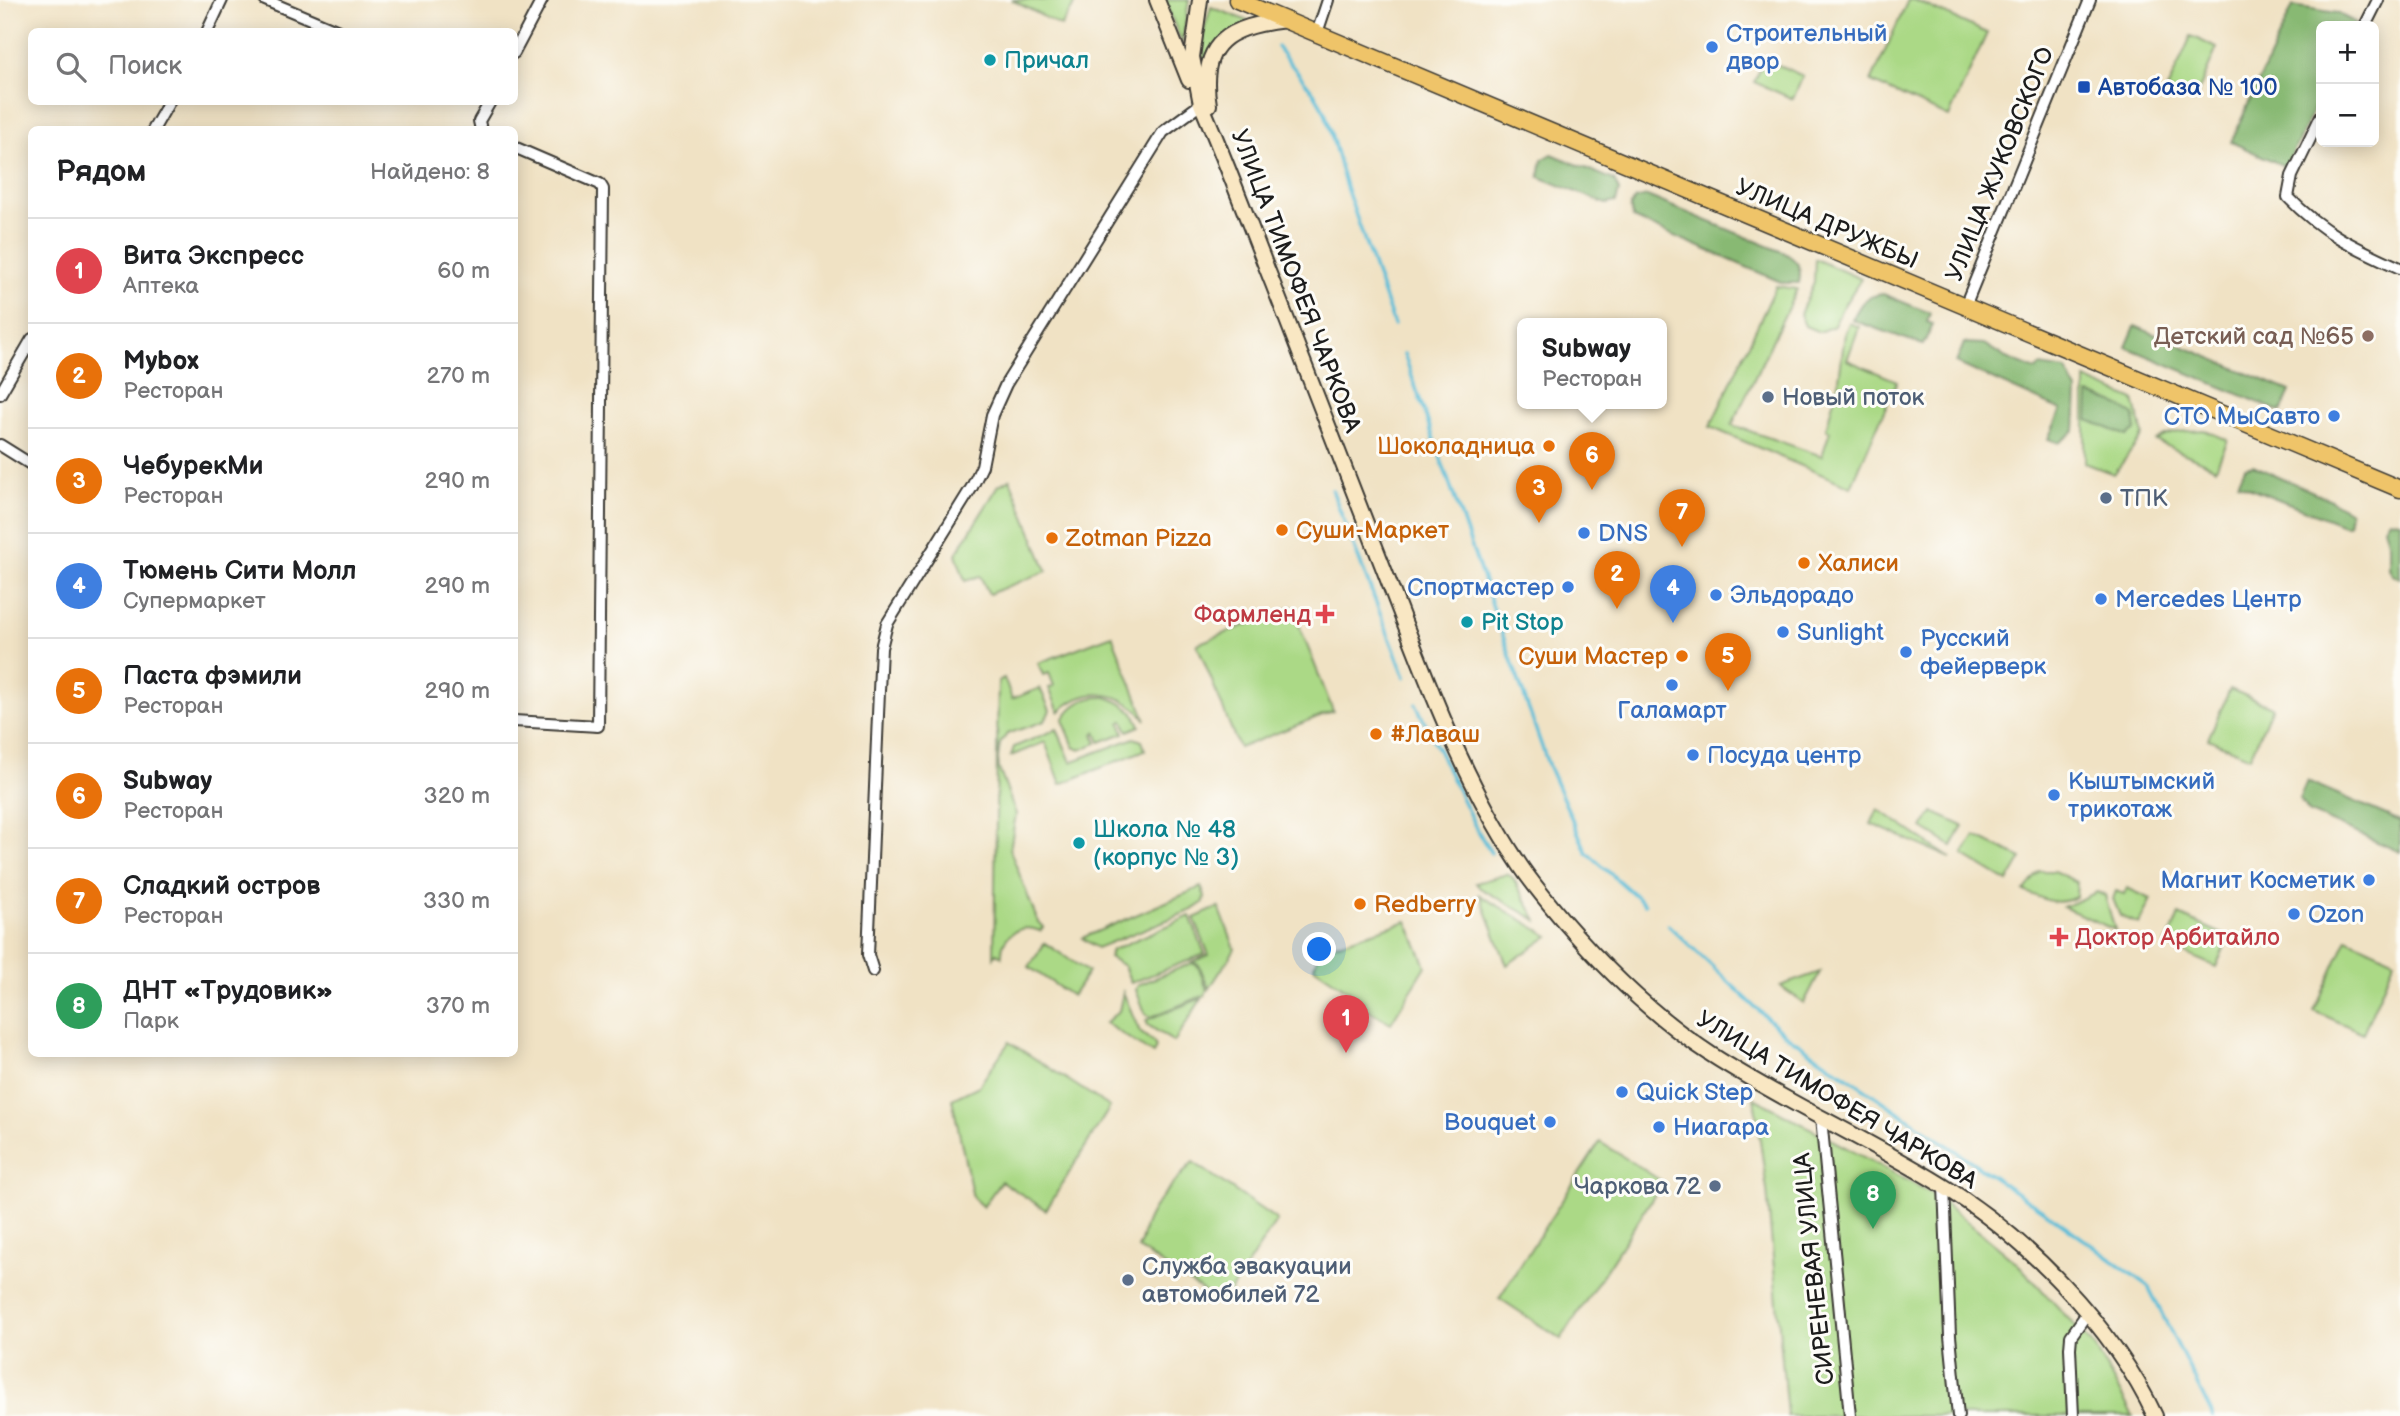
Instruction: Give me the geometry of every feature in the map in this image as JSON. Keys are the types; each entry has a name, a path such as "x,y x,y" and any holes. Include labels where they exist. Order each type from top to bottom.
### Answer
{"main road":[{"path":"1157,0 1201,104"},
{"name":"УЛИЦА ТИМОФЕЯ ЧАРКОВА","path":"1200,0 1192,57 1201,104 1429,683 1490,817 1516,860 1563,920 1632,994 1709,1053 1944,1186 2000,1227 2088,1312 2120,1353 2155,1416"},
{"name":"УЛИЦА ДРУЖБЫ","path":"1237,0 2400,489"},
{"path":"1214,134 1207,78 1209,65 1220,44 1229,34 1241,28 1286,20"}],"street":[{"path":"209,28 222,0"},
{"path":"265,0 332,28"},
{"path":"518,45 542,0"},
{"path":"1317,33 1328,0"},
{"name":"УЛИЦА ЖУКОВСКОГО","path":"1965,306 2090,0"},
{"path":"2368,21 2378,0"},
{"path":"873,971 868,955 878,691 881,648 887,624 972,487 982,466 992,415 1006,384 1163,132 1201,104"},
{"path":"155,126 167,105"},
{"path":"480,126 479,121 488,105"},
{"path":"2316,126 2292,176 2288,197 2309,219 2337,238 2400,268"},
{"path":"518,148 600,184 603,189 598,726 518,721"},
{"path":"0,394 28,347"},
{"path":"0,445 28,462"},
{"name":"СИРЕНЕВАЯ УЛИЦА","path":"1821,1118 1850,1416"},
{"path":"1944,1186 1950,1336 1958,1416"},
{"path":"2073,1416 2071,1336 2088,1312"}],"green space":[{"path":"1012,0 1077,0 1061,26"},
{"path":"1164,0 1189,0 1182,43"},
{"path":"1908,0 1914,0 1987,33 1949,117 1871,82"},
{"path":"2293,6 2337,13 2352,21 2316,21 2316,104 2286,167 2231,142"},
{"path":"1211,7 1248,21 1202,69 1204,30"},
{"path":"2191,36 2217,48 2194,102 2167,90"},
{"path":"1765,59 1803,76 1793,99 1754,82"},
{"path":"1552,154 1614,180 1619,191 1616,202 1606,204 1539,177 1542,160"},
{"path":"1647,196 1785,253 1798,265 1799,283 1783,283 1633,218 1630,207 1635,199"},
{"path":"1815,259 1861,279 1834,326 1819,332 1805,326 1800,314 1814,282"},
{"path":"1776,286 1797,289 1732,425 1822,456 1830,431 1826,429 1839,379 1845,333 1849,323 1859,327 1847,360 1897,381 1851,487 1710,427"},
{"path":"1883,294 1930,313 1927,322 1933,324 1923,345 1852,320 1863,302"},
{"path":"2135,326 2290,391 2281,412 2126,347"},
{"path":"1964,343 1984,344 2006,358 2036,370 2040,366 2066,370 2077,391 2075,431 2059,443 2048,439 2061,410 1956,363"},
{"path":"2085,379 2134,400 2143,435 2114,474 2085,463"},
{"path":"2089,394 2113,402 2134,415 2136,430 2127,436 2088,420"},
{"path":"2204,430 2228,440 2216,468 2156,441 2173,433"},
{"path":"2253,465 2329,499 2350,512 2348,525 2238,483 2245,467"},
{"path":"1010,479 1047,571 989,594 980,576 965,581 956,554 999,485"},
{"path":"2389,519 2400,521 2400,578 2392,575 2389,568 2389,545 2384,527"},
{"path":"1292,607 1333,711 1239,748 1197,644"},
{"path":"1112,635 1146,720 1126,702 1104,695 1081,698 1059,712 1049,688 1054,686 1049,673 1043,675 1038,663"},
{"path":"1004,678 1012,699 1040,688 1050,710 1045,721 1007,734 1000,744 998,758 999,769 1016,814 1010,850 1038,922 1043,927 1040,931 1025,929 1013,933 1004,943 1002,957 997,953 994,957 998,681"},
{"path":"2230,689 2272,707 2250,757 2208,739"},
{"path":"1106,697 1127,707 1140,726 1128,731 1123,721 1120,723 1124,733 1100,742 1096,732 1093,734 1097,743 1080,750 1074,747 1063,720 1071,709 1081,702"},
{"path":"1057,729 1071,762 1134,738 1142,741 1145,750 1061,784 1045,742 1011,756 1014,747"},
{"path":"2307,781 2400,821 2400,852 2310,813 2299,799"},
{"path":"1878,809 1948,857 1871,824"},
{"path":"1933,812 1963,826 1952,846 1923,828"},
{"path":"1975,836 2022,858 2008,882 1963,855"},
{"path":"2040,871 2054,871 2077,882 2076,897 2056,902 2024,891"},
{"path":"1507,874 1513,878 1537,920 1480,888 1476,883"},
{"path":"1201,887 1205,896 1204,902 1192,910 1097,948 1082,938"},
{"path":"2127,888 2151,899 2139,924 2120,916 2113,899 2116,891 2124,894"},
{"path":"2097,892 2105,896 2115,930 2063,907"},
{"path":"1480,895 1549,936 1507,965"},
{"path":"1219,907 1235,949 1209,989 1199,965 1192,962 1209,955 1194,918"},
{"path":"2179,915 2229,937 2216,967 2166,945"},
{"path":"1190,916 1205,954 1131,983 1124,966 1109,957 1112,950"},
{"path":"1407,921 1426,966 1391,1023 1368,1010 1363,1001 1314,967 1320,949"},
{"path":"2347,938 2395,960 2363,1033 2314,1011"},
{"path":"1045,943 1088,972 1072,996 1029,967"},
{"path":"1192,963 1198,966 1207,990 1205,995 1151,1017 1146,1015 1136,990 1138,985"},
{"path":"1820,972 1804,1003 1780,986"},
{"path":"1123,992 1140,1032 1156,1047 1153,1054 1105,1023 1119,1011"},
{"path":"1202,998 1174,1042 1148,1025 1146,1020"},
{"path":"1009,1042 1110,1107 1046,1210 1001,1181 983,1207 973,1198 952,1099 979,1086"},
{"path":"1754,1098 1936,1196 2016,1262 2095,1347 2133,1416 1787,1416 1767,1190"},
{"path":"1600,1142 1663,1182 1561,1339 1499,1298"},
{"path":"1193,1162 1277,1220 1222,1304 1138,1248 1145,1225 1156,1205"}],"waterway":[{"path":"1277,47 1314,93 1325,112 1346,187 1394,325"},
{"path":"1404,354 1549,767 1587,853 1645,904"},
{"path":"1332,490 1405,677"},
{"path":"1416,704 1476,828 1491,853"},
{"path":"1668,925 1783,1033 2057,1220 2148,1286 2213,1416"}],"place":[{"name":"Строительный двор","path":"1712,47"},
{"name":"Причал","path":"990,60"},
{"name":"Автобаза № 100","path":"2084,87"},
{"name":"Детский сад №65","path":"2368,336"},
{"name":"Новый поток","path":"1768,397"},
{"name":"СТО МыСавто","path":"2334,416"},
{"name":"Шоколадница","path":"1549,446"},
{"name":"Subway","path":"1592,490"},
{"name":"ТПК","path":"2106,498"},
{"name":"ЧебурекМи","path":"1539,523"},
{"name":"Суши-Маркет","path":"1282,530"},
{"name":"DNS","path":"1584,533"},
{"name":"Zotman Pizza","path":"1052,538"},
{"name":"Сладкий остров","path":"1682,547"},
{"name":"Халиси","path":"1804,563"},
{"name":"Спортмастер","path":"1568,587"},
{"name":"Эльдорадо","path":"1716,595"},
{"name":"Mercedes Центр","path":"2101,599"},
{"name":"Mybox","path":"1617,609"},
{"name":"Фармленд","path":"1325,614"},
{"name":"Pit Stop","path":"1467,622"},
{"name":"Тюмень Сити Молл","path":"1673,623"},
{"name":"Sunlight","path":"1783,632"},
{"name":"Русский фейерверк","path":"1906,652"},
{"name":"Суши Мастер","path":"1682,656"},
{"name":"Галамарт","path":"1672,685"},
{"name":"Паста фэмили","path":"1728,691"},
{"name":"#Лаваш","path":"1376,734"},
{"name":"Посуда центр","path":"1693,755"},
{"name":"Кыштымский трикотаж","path":"2054,795"},
{"name":"Школа № 48 (корпус № 3)","path":"1079,843"},
{"name":"Магнит Косметик","path":"2369,880"},
{"name":"Redberry","path":"1360,904"},
{"name":"Ozon","path":"2294,914"},
{"name":"Доктор Арбитайло","path":"2059,937"},
{"name":"Вита Экспресс","path":"1346,1053"},
{"name":"Quick Step","path":"1622,1092"},
{"name":"Bouquet","path":"1550,1122"},
{"name":"Ниагара","path":"1659,1127"},
{"name":"Чаркова 72","path":"1715,1186"},
{"name":"ДНТ «Трудовик»","path":"1873,1229"},
{"name":"Служба эвакуации автомобилей 72","path":"1128,1280"}]}
